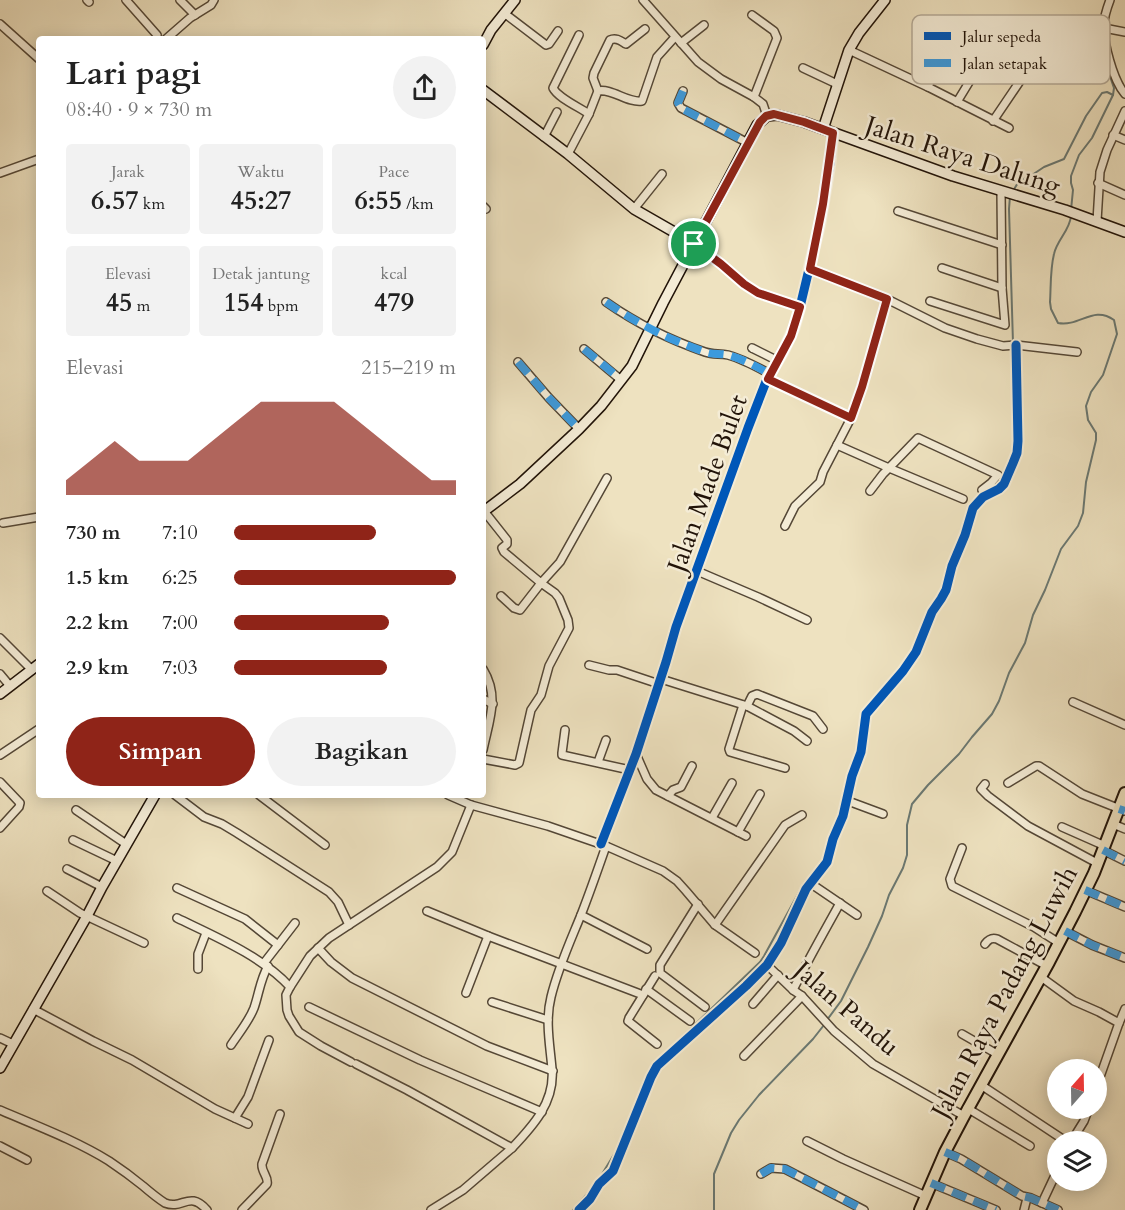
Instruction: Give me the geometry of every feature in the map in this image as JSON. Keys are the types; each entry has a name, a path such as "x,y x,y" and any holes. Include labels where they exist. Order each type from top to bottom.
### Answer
{"main road":[{"name":"Jalan Raya Padang Luwih","path":"920,1210 965,1112 1065,931 1122,810 1125,793"}],"street":[{"path":"126,0 157,35"},
{"path":"180,0 195,15"},
{"path":"170,36 211,5 214,0"},
{"path":"486,39 515,0"},
{"path":"486,510 520,484 579,429 601,406 632,366 748,143 766,116 763,104 710,72 698,62 643,0"},
{"path":"823,129 849,50 859,33 885,0"},
{"path":"1106,15 1110,0"},
{"path":"504,13 546,45 558,31"},
{"path":"752,15 774,31 777,38 754,97"},
{"path":"0,24 36,57"},
{"path":"681,43 705,25"},
{"path":"567,154 589,114 598,91 593,78 594,73 610,40 618,39 626,44 645,29"},
{"path":"1110,29 1125,32"},
{"path":"579,35 553,88 589,114"},
{"path":"598,91 603,90 642,101 657,57 675,37"},
{"path":"849,50 912,80"},
{"path":"1110,55 1115,78 1125,94"},
{"path":"803,68 837,84"},
{"path":"922,84 1009,128"},
{"path":"957,102 968,84"},
{"path":"993,121 1019,84"},
{"path":"683,91 678,103 681,108 748,143"},
{"path":"486,92 634,209 694,244 758,293 800,307"},
{"path":"1097,222 1098,183 1104,158 1125,111"},
{"path":"544,137 556,112"},
{"name":"Jalan Raya Dalung","path":"766,116 774,114 783,116 1001,192 1065,210 1125,232"},
{"name":"Jalan Made Bulet","path":"431,1210 463,1190 512,1148 531,1129 550,1095 553,1071 548,1020 550,998 636,754 676,627 769,377 791,336 810,269 823,204 833,133"},
{"path":"1113,135 1125,140"},
{"path":"0,174 36,160"},
{"path":"634,209 662,174"},
{"path":"1098,183 1125,195"},
{"path":"930,301 1005,325 1002,288 1001,192"},
{"path":"898,211 1002,245"},
{"path":"942,268 1002,288"},
{"path":"810,269 887,299 966,336 1003,346 1016,345 1077,352"},
{"path":"785,526 795,506 820,482 851,418 887,299"},
{"path":"606,302 650,329 706,352 734,357 851,418"},
{"path":"579,1210 590,1199 599,1184 613,1172 657,1066 767,965 789,929 810,884 823,870 848,801 852,776 862,747 866,714 903,671 916,652 932,612 946,590 952,566 974,508 983,497 1002,486 1017,453 1016,345"},
{"path":"752,348 778,361"},
{"path":"584,349 621,380"},
{"path":"518,362 579,429"},
{"path":"870,491 918,438 998,475 982,490"},
{"path":"837,445 963,499"},
{"path":"501,597 514,609 520,610 560,562 607,478"},
{"path":"486,514 507,540 507,544 502,549 504,552 559,598 569,628 549,666 541,695 531,711 519,763 515,765 486,760"},
{"path":"3,523 36,517"},
{"path":"697,571 807,620"},
{"path":"0,638 36,667 0,694"},
{"path":"589,664 660,681 745,706 794,731 807,741"},
{"path":"0,674 10,686"},
{"path":"486,675 490,682 493,704 486,736"},
{"path":"785,768 730,752 729,749 745,706 752,696 757,694 813,716 823,729"},
{"path":"486,700 493,704"},
{"path":"1073,702 1125,725"},
{"path":"565,730 562,755 630,770"},
{"path":"1,752 36,731"},
{"path":"598,762 606,740"},
{"path":"636,754 649,783 656,790 746,836"},
{"path":"668,796 673,790 681,787 692,766"},
{"path":"1008,783 1039,766 1082,794 1122,810"},
{"path":"0,782 20,802 19,807 0,828"},
{"path":"712,818 732,783"},
{"path":"985,784 981,789 988,796 1028,826 1097,863"},
{"path":"738,832 760,794"},
{"path":"0,1068 153,798"},
{"path":"179,798 204,817 222,824 329,892 338,902 349,925"},
{"path":"263,798 325,844"},
{"path":"455,798 471,805 548,826 604,845 663,871 677,881 715,925 755,953"},
{"path":"848,801 883,814"},
{"path":"471,805 450,855 437,867 329,938 305,962 286,995 287,1010 299,1032 321,1046 512,1148"},
{"path":"76,810 126,844"},
{"path":"715,925 777,835 785,825 802,815"},
{"path":"1113,825 1125,828"},
{"path":"1062,827 1125,861"},
{"path":"73,840 117,861"},
{"path":"962,848 950,882 952,886 1034,927 1059,943"},
{"path":"67,869 102,887"},
{"path":"810,884 857,915"},
{"path":"177,888 245,919 278,945"},
{"path":"1085,890 1125,907"},
{"path":"46,891 81,913 144,944"},
{"path":"793,990 840,903"},
{"path":"698,904 664,958 660,973 705,1007"},
{"path":"427,911 561,964 645,992 690,1022"},
{"path":"581,915 647,949"},
{"path":"177,918 266,965 290,987"},
{"path":"231,1044 251,1016 266,965 295,923"},
{"path":"1065,931 1125,958"},
{"path":"198,969 198,954 207,933"},
{"path":"466,993 488,936"},
{"path":"985,945 990,939 997,939 1047,966"},
{"path":"318,948 351,978 487,1046 553,1071"},
{"name":"Jalan Pandu","path":"767,965 802,996 834,1031 873,1064 1030,1146"},
{"path":"753,1004 778,975"},
{"path":"655,976 628,1021 657,1044"},
{"path":"1041,977 1074,1001 1119,1023"},
{"path":"744,1056 802,996"},
{"path":"492,1002 548,1020"},
{"path":"309,1007 420,1060 542,1112"},
{"path":"33,1009 132,1060 214,1109 248,1124"},
{"path":"1106,1059 1125,1009"},
{"path":"962,1034 997,1054"},
{"path":"0,1038 13,1044"},
{"path":"235,1118 248,1097 269,1040"},
{"path":"981,1085 1052,1131"},
{"path":"0,1110 95,1153 128,1174 167,1204 179,1208 193,1201 207,1210"},
{"path":"242,1210 267,1184 262,1164 280,1114"},
{"path":"807,1141 926,1196"},
{"path":"0,1146 27,1160"},
{"path":"945,1152 961,1159 1022,1196 1058,1210"},
{"path":"761,1174 771,1168 786,1169 864,1210"},
{"path":"931,1183 996,1210"},
{"path":"1042,1203 1048,1191"},
{"path":"1024,1210 1028,1198"}],"waterway":[{"path":"1102,15 1103,11"},
{"path":"1071,210 1073,190 1071,176 1079,155 1092,138 1113,95 1114,88 1110,77"},
{"path":"1013,191 1019,181 1064,159 1086,116 1102,93 1107,92 1113,95"},
{"path":"1010,196 1013,343"},
{"path":"827,1020 841,1001 903,868 907,855 907,825 912,804 959,754 992,714 1009,673 1025,643 1033,615 1061,549 1078,526 1083,513 1086,482 1096,440 1096,433 1088,420 1086,406 1091,392 1103,375 1117,334 1114,320 1106,316 1093,315 1073,322 1058,323 1051,309 1054,254 1071,216"},
{"path":"889,682 906,661"},
{"path":"831,836 849,776"},
{"path":"635,1107 649,1071 658,1060 760,962 804,883 815,872"},
{"path":"714,1210 714,1174 731,1133 759,1095 824,1025"},
{"path":"599,1179 621,1143"},
{"path":"573,1210 594,1186"}],"marked path":[{"path":"683,91 678,103 681,108 748,143"},
{"path":"695,244 757,293 800,307"},
{"path":"606,302 641,324 679,342 708,353 734,357 770,374"},
{"path":"584,349 619,378"},
{"path":"518,362 579,429"},
{"path":"1119,809 1125,811"},
{"path":"1103,850 1125,861"},
{"path":"1085,890 1125,907"},
{"path":"1065,931 1125,958"},
{"path":"945,1152 961,1159 1022,1196 1058,1210"},
{"path":"761,1174 771,1168 785,1169 864,1210"},
{"path":"931,1183 996,1210"}],"cycle path":[{"path":"601,844 636,754 676,627 748,428 767,379 794,328 820,223 833,133"},
{"path":"579,1210 590,1199 599,1184 613,1171 657,1066 767,965 781,943 806,889 827,862 861,752 866,714 903,671 916,652 932,612 946,590 952,566 973,508 983,497 1004,484 1017,453 1016,345"}],"route":[{"path":"774,114 783,116 833,133 830,163 810,269 887,299 851,418 768,379 791,336 800,307 758,293 694,244 758,125 766,116 774,114"}]}
